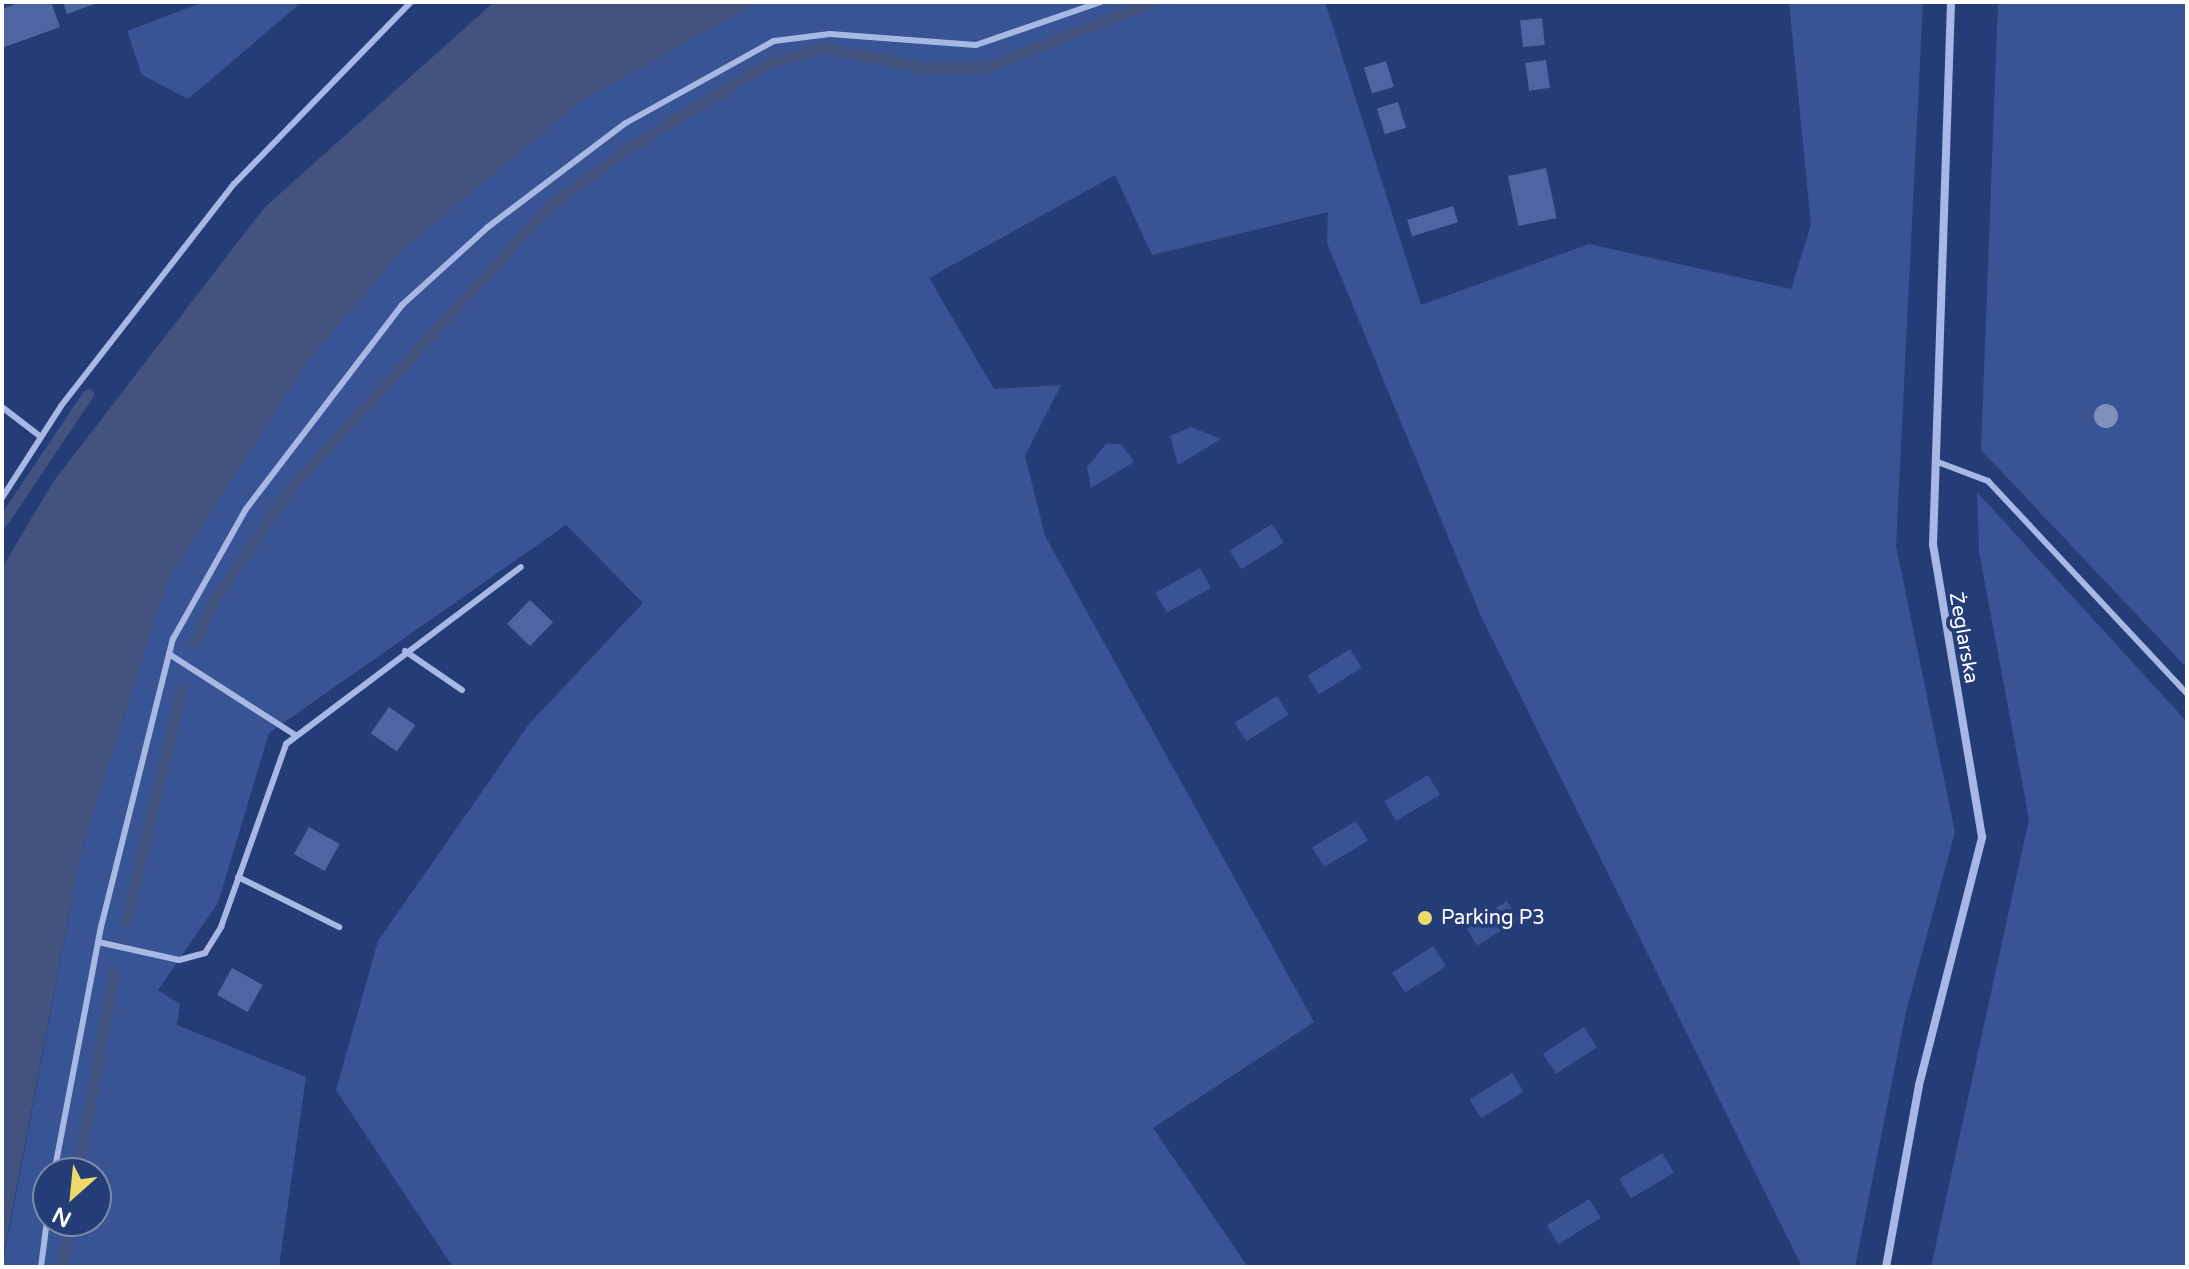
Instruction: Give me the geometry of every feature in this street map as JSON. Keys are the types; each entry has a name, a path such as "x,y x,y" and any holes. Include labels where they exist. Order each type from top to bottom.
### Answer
{"street":[{"name":"Żeglarska","path":"1886,1267 1919,1085 1982,837 1941,612 1935,461 1951,2"}],"lane":[{"path":"2,498 41,437 234,184 411,2"},
{"path":"57,1157 98,942 169,654 196,588 246,509 402,305 488,227 624,124 774,41 830,34 976,45 1101,2"},
{"path":"2,407 41,437"},
{"path":"1935,461 1988,481 2187,694"},
{"path":"98,942 179,960 205,953 295,735 521,567"},
{"path":"405,651 462,690"},
{"path":"169,654 295,735"},
{"path":"238,877 339,927"},
{"path":"41,1267 45,1237"}],"shaded area":[{"path":"204,2 302,2 188,99 142,75 127,31"},
{"path":"494,2 759,2 584,99 406,247 310,358 167,581 81,853 2,1263 2,568 53,482 264,208"},
{"path":"759,2 1325,2 1421,305 1589,244 1791,289 1811,225 1789,2 1923,2 1896,546 1955,832 1906,1012 1855,1267 1802,1267 1480,614 1327,243 1328,212 1152,255 1115,175 929,278 994,389 1061,385 1025,456 1045,536 1314,1022 1153,1128 1248,1267 453,1267 336,1090 378,941 529,724 643,603 566,525 269,733 218,903 158,990 180,1004 177,1025 306,1077 279,1267 2,1267 81,853 167,581 310,358 406,247 584,99"},
{"path":"1998,2 2187,2 2187,668 1981,450"},
{"path":"1191,427 1221,439 1178,465 1170,436"},
{"path":"1106,444 1121,444 1134,462 1091,488 1087,467"},
{"path":"1977,492 2187,722 2187,1267 1931,1267 2029,819 1979,552"},
{"path":"1272,524 1284,543 1241,569 1230,550"},
{"path":"1200,568 1211,588 1167,613 1155,593"},
{"path":"1350,649 1362,668 1319,694 1308,675"},
{"path":"1277,696 1289,715 1246,741 1235,722"},
{"path":"1428,775 1440,795 1396,821 1384,801"},
{"path":"1356,821 1368,841 1324,867 1312,847"},
{"path":"1507,901 1519,920 1477,946 1465,927"},
{"path":"1433,946 1446,966 1405,993 1392,973"},
{"path":"1584,1027 1597,1047 1556,1074 1543,1054"},
{"path":"1512,1073 1524,1092 1481,1118 1470,1099"},
{"path":"1662,1153 1674,1173 1631,1198 1619,1179"},
{"path":"1589,1199 1601,1218 1558,1244 1547,1225"}],"building":[{"path":"21,2 51,2 60,27 2,48 2,9"},
{"path":"63,2 100,2 67,14"},
{"path":"1542,18 1545,45 1523,47 1520,20"},
{"path":"1546,60 1550,88 1529,91 1525,63"},
{"path":"1386,61 1394,87 1372,94 1364,68"},
{"path":"1398,102 1406,128 1385,134 1377,108"},
{"path":"1546,168 1557,218 1518,226 1508,176"},
{"path":"1453,206 1458,222 1412,236 1407,220"},
{"path":"530,600 553,622 530,646 507,624"},
{"path":"389,707 415,725 397,752 371,733"},
{"path":"309,827 340,844 325,871 294,854"},
{"path":"232,968 263,985 248,1012 217,995"}],"waterway":[{"path":"195,643 214,600 291,487 549,206 628,148 767,64 799,54 825,48 927,68 987,67 1151,2"},
{"path":"2,522 88,394"},
{"path":"126,921 181,690"},
{"path":"80,1157 114,973"},
{"path":"62,1267 67,1237"}],"place":[{"name":"Parking P3","path":"1425,918"}]}
